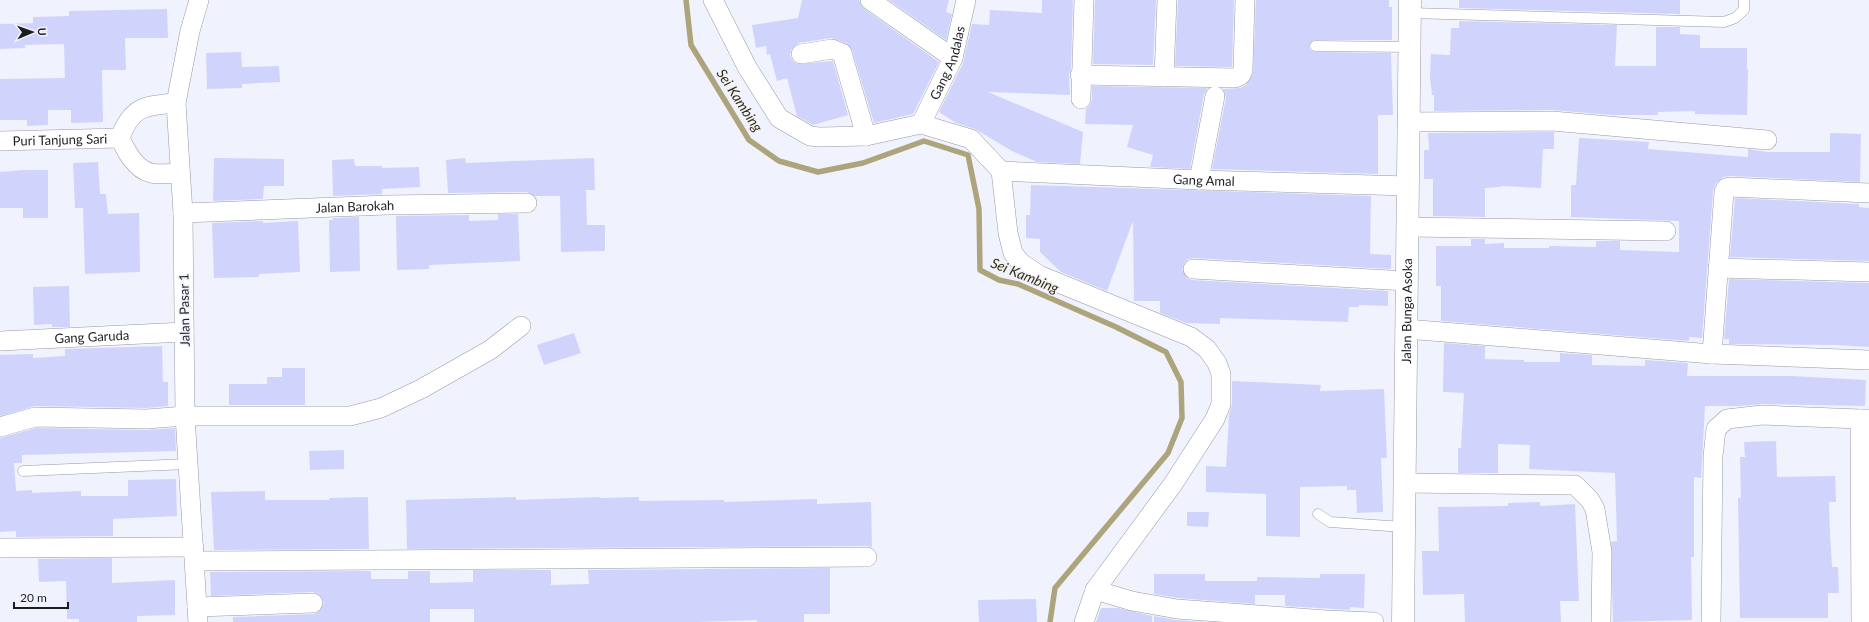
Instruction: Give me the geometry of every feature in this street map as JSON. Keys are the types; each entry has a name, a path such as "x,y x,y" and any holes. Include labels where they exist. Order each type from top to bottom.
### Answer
{"street":[{"name":"Jalan Pasar 1","path":"198,614 185,416 183,213 176,102 190,30 199,0"},
{"path":"714,0 747,67 779,118 810,136 866,136 921,124 971,139 1000,171 1008,233 1013,253 1021,263 1039,276 1191,337 1207,349 1217,363 1221,374 1221,404 1215,419 1173,484 1095,590 1084,622"},
{"path":"870,0 953,58"},
{"name":"Gang Andalas","path":"921,124 953,58 966,0"},
{"path":"1081,99 1080,75 1084,0"},
{"path":"1164,77 1167,0"},
{"path":"1080,75 1235,78 1241,75 1243,70 1245,0"},
{"name":"Jalan Bunga Asoka","path":"1403,622 1410,6"},
{"path":"801,54 832,49 842,53 866,136"},
{"path":"1199,180 1215,96"},
{"name":"Puri Tanjung Sari","path":"176,102 148,106 140,110 125,124 120,138 134,161 143,169 151,173 180,173"},
{"path":"1409,122 1558,121 1767,140"},
{"name":"Puri Tanjung Sari","path":"0,142 120,138"},
{"name":"Gang Amal","path":"1000,171 1199,180 1408,186"},
{"path":"1712,354 1724,192 1726,188 1869,193"},
{"name":"Jalan Barokah","path":"183,213 387,205 527,203"},
{"path":"1408,227 1666,231"},
{"path":"1718,268 1869,272"},
{"path":"1194,270 1407,281"},
{"path":"0,427 35,417 147,419 185,416 350,416 381,408 421,389 469,363 521,326"},
{"path":"1406,329 1712,354 1869,360"},
{"name":"Gang Garuda","path":"0,341 184,332"},
{"path":"1711,622 1713,456 1716,429 1727,419 1762,415 1864,419 1861,622"},
{"path":"1404,483 1576,485 1590,500 1595,509 1602,552 1601,622"},
{"path":"0,548 194,554 867,557"},
{"path":"1095,590 1132,601 1177,609 1374,622"},
{"path":"198,614 313,603"}],"lane":[{"path":"1410,6 1724,22 1736,18 1744,10 1744,0"},
{"path":"1315,46 1410,47"},
{"path":"23,471 188,464"},
{"path":"1318,514 1330,522 1404,527"}],"building":[{"path":"802,0 859,0 864,9 939,62 913,114 874,123 852,50 846,43 831,38 799,43 791,50 790,56 797,64 833,61 848,115 813,125 797,116 787,78 777,81 770,54 767,55 766,46 756,48 752,25 798,18"},
{"path":"889,0 949,0 946,12 952,14 946,40"},
{"path":"1042,0 1073,0 1071,69 1069,74 1070,95 988,92 1083,132 1080,164 1037,162 1012,151 975,129 956,123 939,112 963,63 972,24 989,25 990,10 1042,13"},
{"path":"1095,0 1156,0 1153,65 1093,64"},
{"path":"1178,0 1234,0 1232,67 1175,66"},
{"path":"1256,0 1389,0 1389,7 1392,7 1392,40 1315,40 1312,41 1309,46 1310,50 1315,52 1391,53 1393,115 1378,115 1378,174 1212,169 1226,98 1223,89 1240,88 1246,85 1253,74"},
{"path":"1459,0 1680,0 1680,14 1459,8"},
{"path":"167,9 168,38 125,38 126,70 102,70 103,122 71,123 71,110 48,110 48,125 27,126 27,120 0,120 0,79 65,78 64,44 25,45 25,48 0,49 0,24 33,23 33,17 69,16 69,11"},
{"path":"1459,21 1617,25 1615,66 1656,66 1656,27 1680,27 1680,34 1700,35 1700,48 1747,48 1747,115 1695,114 1695,111 1658,112 1658,115 1611,115 1552,110 1434,111 1434,95 1432,95 1430,77 1431,54 1450,55 1451,28 1459,28"},
{"path":"241,52 242,67 279,66 280,82 242,84 242,88 207,89 206,53"},
{"path":"1092,86 1207,88 1204,94 1190,169 1150,167 1153,155 1127,147 1133,125 1085,124 1086,109 1092,100"},
{"path":"1554,132 1554,149 1543,149 1541,188 1501,186 1485,188 1485,217 1433,216 1433,179 1424,179 1424,150 1429,150 1428,133"},
{"path":"1830,133 1861,134 1860,182 1730,176 1723,177 1716,183 1713,191 1702,338 1689,337 1689,341 1441,321 1441,286 1436,286 1436,246 1471,246 1471,239 1485,239 1485,244 1504,243 1504,248 1549,248 1549,246 1596,247 1596,241 1620,241 1620,250 1679,252 1679,221 1571,217 1571,185 1576,185 1579,138 1649,142 1648,149 1748,157 1748,149 1767,152 1830,152"},
{"path":"214,158 284,159 284,186 264,186 263,199 213,201"},
{"path":"465,158 466,163 594,158 595,190 586,190 587,225 605,225 605,251 561,252 560,196 535,196 527,192 448,193 446,160"},
{"path":"354,159 355,166 382,166 382,168 419,167 420,187 382,189 382,194 333,196 332,160"},
{"path":"98,162 100,194 106,194 108,214 139,213 140,272 85,274 83,208 75,208 73,163"},
{"path":"48,170 48,218 23,218 23,208 0,208 0,172"},
{"path":"1031,185 1371,196 1370,254 1391,255 1391,269 1194,258 1188,259 1184,263 1182,269 1187,278 1192,280 1388,291 1388,306 1359,305 1359,307 1349,307 1348,322 1220,318 1220,324 1186,323 1160,313 1160,301 1134,301 1133,221 1107,291 1061,272 1040,252 1040,239 1026,238 1026,215 1030,215"},
{"path":"1735,198 1859,204 1859,207 1869,208 1869,261 1730,257"},
{"path":"498,214 518,214 520,261 429,265 429,269 397,270 396,216 469,215 469,221 498,220"},
{"path":"359,217 360,271 330,272 329,220 333,220 333,218"},
{"path":"263,221 263,223 298,221 300,272 259,274 259,277 214,278 212,223"},
{"path":"1729,279 1869,283 1869,347 1835,345 1729,344 1729,339 1724,339"},
{"path":"69,286 70,327 52,327 52,324 34,325 33,287"},
{"path":"574,333 581,353 544,365 537,345"},
{"path":"1444,343 1485,346 1485,359 1524,360 1524,362 1560,362 1560,353 1592,355 1592,365 1645,366 1645,360 1688,363 1687,376 1791,376 1866,380 1865,406 1762,404 1740,406 1705,406 1701,478 1694,477 1694,557 1691,557 1692,620 1613,622 1611,542 1617,541 1615,473 1529,469 1530,445 1498,444 1498,473 1458,473 1458,448 1461,448 1464,393 1443,392"},
{"path":"162,346 163,382 168,382 168,406 147,408 35,406 0,416 0,355 33,354 33,358 65,356 65,349"},
{"path":"282,368 305,368 305,405 229,405 229,384 267,384 267,377 282,377"},
{"path":"1232,381 1321,385 1320,391 1384,389 1387,458 1381,458 1383,512 1357,513 1356,490 1347,490 1347,486 1300,487 1300,537 1266,536 1266,494 1206,492 1206,466 1226,467 1229,415 1232,404"},
{"path":"36,428 147,430 175,428 176,451 22,455 22,463 14,463 16,491 32,490 32,493 81,491 81,496 128,496 128,480 176,479 177,516 113,519 113,536 16,537 16,531 0,532 0,438"},
{"path":"1776,441 1777,477 1835,476 1836,502 1829,502 1830,533 1832,567 1838,567 1839,593 1828,593 1828,618 1740,618 1738,498 1741,498 1740,457 1745,457 1744,442"},
{"path":"344,450 344,469 310,470 309,451"},
{"path":"265,491 265,500 329,500 329,498 368,497 369,549 214,550 211,492"},
{"path":"516,497 516,500 639,497 639,501 724,500 724,502 817,499 817,504 871,502 872,547 407,549 406,500"},
{"path":"1540,502 1540,506 1575,504 1579,601 1560,601 1561,622 1465,622 1464,594 1423,595 1422,551 1439,551 1438,507 1508,506 1508,503"},
{"path":"1187,512 1209,512 1208,527 1187,526"},
{"path":"112,558 112,583 175,580 175,615 137,616 137,622 79,622 79,619 67,619 66,581 39,582 38,559"},
{"path":"830,568 830,614 804,614 804,622 757,622 757,620 699,622 474,622 474,609 430,609 430,622 233,622 233,617 314,614 322,608 324,602 318,594 313,592 211,596 210,572 369,571 371,572 371,579 408,579 408,571 430,571 430,583 473,582 473,570 551,570 551,585 589,584 588,570"},
{"path":"1154,574 1205,574 1205,581 1257,581 1257,577 1320,578 1320,574 1365,574 1364,608 1350,607 1350,610 1285,606 1285,595 1255,595 1255,604 1178,598 1154,594"},
{"path":"1036,599 1037,622 979,622 978,600"},
{"path":"1101,608 1118,608 1152,616 1152,622 1096,622"},
{"path":"1154,616 1176,620 1204,622 1154,622"}],"waterway":[{"name":"Sei Kambing","path":"686,0 691,45 749,140 779,161 818,172 863,163 924,141 968,155 979,209 980,270 999,280 1018,284 1116,327 1166,352 1181,382 1182,418 1168,453 1055,588 1050,622"}]}
